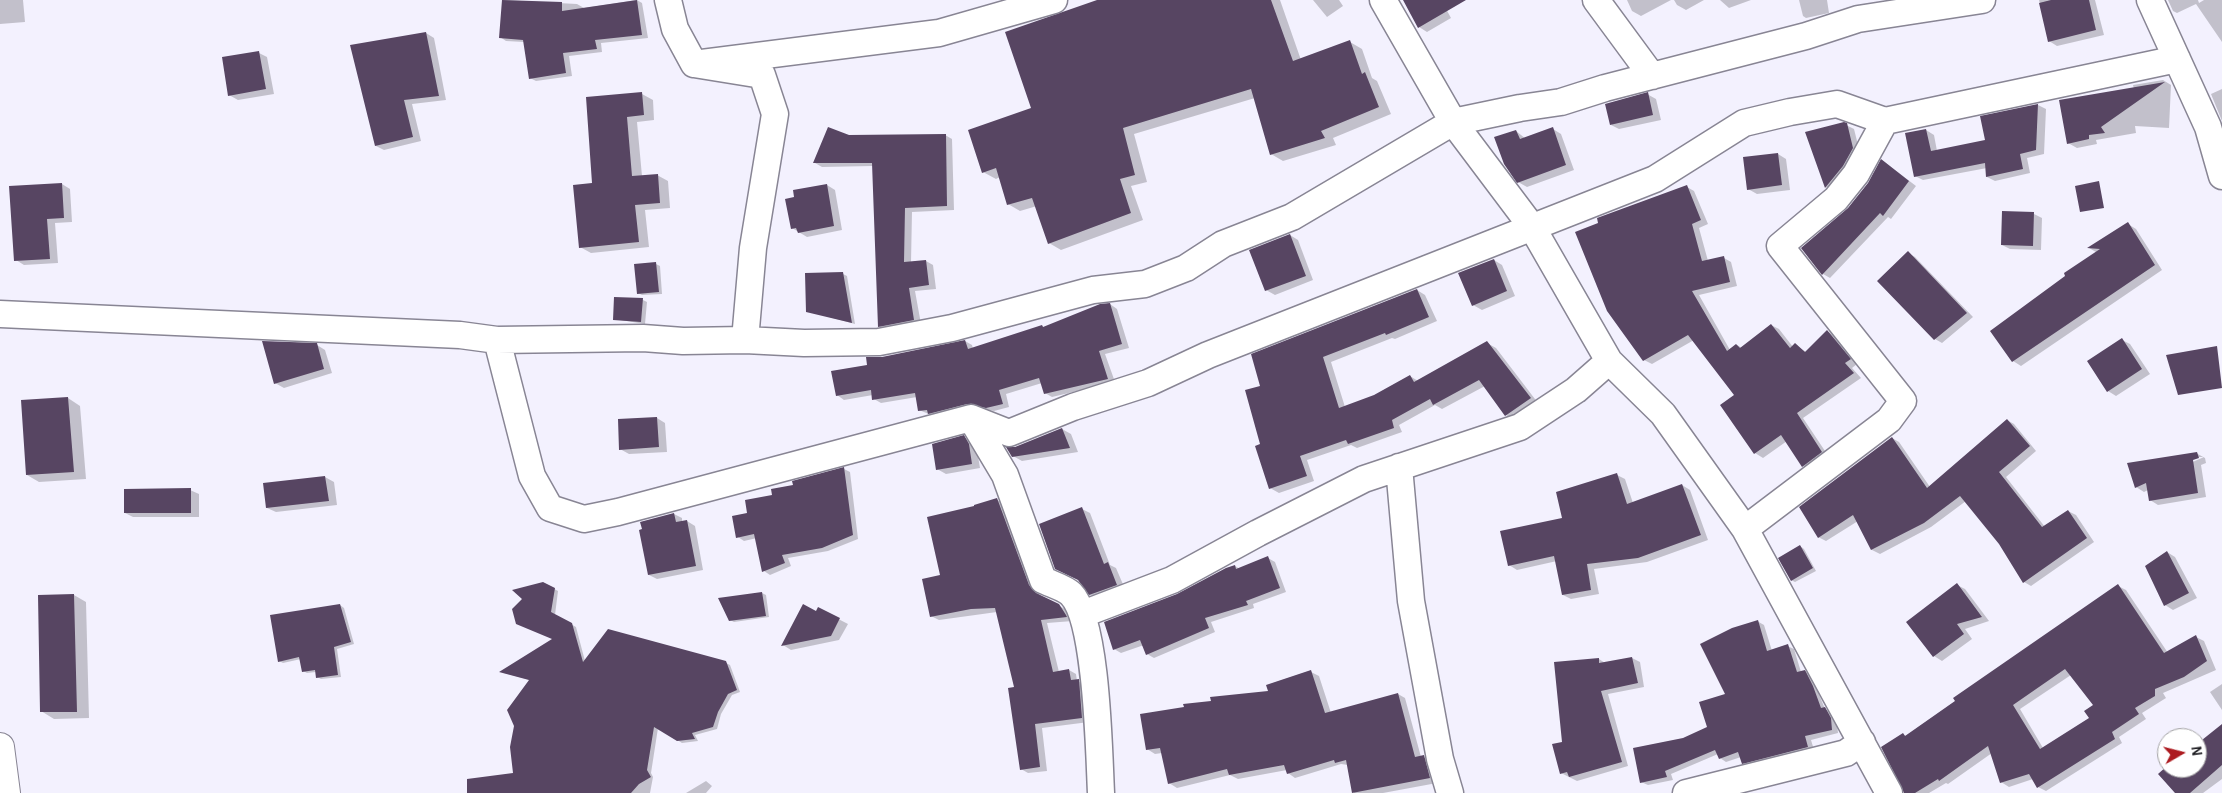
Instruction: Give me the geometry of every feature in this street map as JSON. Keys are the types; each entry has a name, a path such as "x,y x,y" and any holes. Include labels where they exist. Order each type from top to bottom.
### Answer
{"main road":[{"path":"0,747 6,793"}],"street":[{"path":"668,0 675,29 694,64"},
{"path":"694,64 939,33 1054,0"},
{"path":"1383,0 1453,122 1532,227 1609,361 1663,414 1745,529 1889,793"},
{"path":"1596,0 1652,76"},
{"path":"0,314 460,335 497,340 643,338 683,341 879,342 952,328 1092,290 1145,284 1186,268 1223,244 1292,217 1453,122 1520,108 1561,102 1806,36 1858,19 1982,0"},
{"path":"2150,0 2208,127 2222,176"},
{"path":"497,340 532,476 550,508 584,519 618,512 971,418 1009,432 1072,407 1148,383 1208,355 1655,179 1744,124 1790,112 1837,104 1885,121 2177,59"},
{"path":"694,64 762,75 775,114 753,248 745,340"},
{"path":"1745,529 1890,420 1903,401 1780,246 1836,199 1856,174 1885,121"},
{"path":"1083,614 1172,580 1258,533 1364,479 1520,427 1576,390 1609,361"},
{"path":"971,418 1005,475 1044,580 1071,594 1083,614 1097,702 1101,793"},
{"path":"1399,467 1411,601 1440,758 1450,793"},
{"path":"1686,793 1846,753 1862,742"}],"building":[{"path":"502,0 562,2 562,11 637,0 642,35 595,40 597,49 563,53 566,73 529,79 523,40 499,38"},
{"path":"1097,0 1271,0 1293,61 1350,40 1362,74 1365,72 1379,107 1321,131 1325,138 1270,155 1251,89 1123,128 1135,175 1120,179 1131,213 1048,244 1032,198 1007,205 996,168 982,173 968,130 1031,108 1005,32"},
{"path":"1403,0 1466,0 1418,28"},
{"path":"2051,0 2089,0 2096,30 2048,42 2039,3"},
{"path":"426,32 439,96 404,100 413,137 375,146 350,45"},
{"path":"259,51 266,89 228,96 222,57"},
{"path":"2165,82 2101,127 2105,133 2089,135 2089,139 2067,144 2059,100"},
{"path":"642,92 644,115 627,117 632,176 658,174 660,203 635,205 639,242 579,248 573,185 592,183 586,97"},
{"path":"1648,92 1653,115 1610,125 1605,104"},
{"path":"2038,104 2036,150 2020,154 2023,169 1986,177 1985,163 1914,177 1905,133 1926,129 1931,151 1985,140 1980,116"},
{"path":"1844,122 1847,123 1853,148 1843,166 1825,188 1805,132"},
{"path":"828,127 849,135 946,134 947,206 905,208 904,262 926,260 929,285 909,288 914,320 878,327 872,163 813,163"},
{"path":"1553,127 1566,165 1517,183 1504,164 1494,137 1516,130 1520,139"},
{"path":"1778,153 1782,185 1747,190 1743,157"},
{"path":"1881,159 1909,181 1883,216 1880,213 1822,275 1801,248 1848,208 1868,183"},
{"path":"2099,181 2104,208 2080,212 2075,186"},
{"path":"62,183 64,218 47,219 50,259 14,261 9,186"},
{"path":"827,184 834,226 798,233 796,228 791,229 785,199 794,197 793,190"},
{"path":"1687,185 1701,220 1692,224 1702,261 1724,256 1730,282 1692,291 1727,351 1736,344 1740,348 1771,324 1790,348 1795,343 1805,352 1827,330 1851,359 1845,363 1854,373 1797,413 1822,452 1802,467 1781,435 1754,454 1720,405 1734,395 1688,335 1643,361 1607,311 1575,232 1598,223 1597,218"},
{"path":"2002,211 2034,212 2033,246 2001,245"},
{"path":"2128,222 2155,265 2012,362 1990,331 2065,276 2064,273 2100,249 2087,248"},
{"path":"1290,234 1306,276 1265,291 1249,250"},
{"path":"1908,251 1967,313 1934,340 1877,281"},
{"path":"1494,259 1507,291 1472,306 1458,273"},
{"path":"656,262 659,292 637,294 634,264"},
{"path":"843,272 852,323 806,312 805,273"},
{"path":"1417,289 1429,317 1386,335 1385,333 1323,357 1339,408 1374,395 1410,375 1414,382 1487,341 1531,398 1505,416 1479,380 1433,405 1430,399 1392,420 1394,428 1348,444 1346,440 1300,456 1307,476 1269,489 1255,446 1260,444 1245,390 1260,386 1251,354"},
{"path":"614,297 643,298 641,322 613,320"},
{"path":"1110,303 1122,344 1099,351 1108,379 1044,394 1039,378 999,390 1003,404 986,408 967,404 928,414 927,410 918,411 915,393 872,400 871,390 836,396 831,371 867,365 866,357 882,357 965,340 968,349 1042,325 1043,327 1100,304"},
{"path":"2122,338 2142,369 2107,392 2087,361"},
{"path":"262,341 317,343 324,369 274,384"},
{"path":"2217,346 2222,388 2178,395 2166,355"},
{"path":"68,397 74,472 26,475 21,400"},
{"path":"657,417 659,447 619,450 618,419"},
{"path":"2007,419 2030,446 1999,472 2042,527 2068,510 2087,538 2023,583 1999,544 1960,496 1924,523 1871,550 1853,515 1818,538 1799,507 1892,437 1927,488"},
{"path":"1062,428 1070,448 1012,457 1006,447 1015,447"},
{"path":"964,435 969,444 972,464 936,470 932,444"},
{"path":"2197,452 2199,458 2193,460 2198,493 2149,501 2146,483 2135,488 2127,463"},
{"path":"844,467 853,535 822,548 782,555 785,563 762,572 754,534 736,538 732,516 747,513 745,500 772,495 771,489 793,485 792,481"},
{"path":"1617,473 1627,504 1682,484 1701,535 1638,558 1587,564 1591,590 1562,595 1554,556 1508,566 1500,531 1562,518 1556,492"},
{"path":"325,476 329,501 266,508 263,483"},
{"path":"191,488 191,513 124,513 124,489"},
{"path":"997,498 1029,585 1036,593 1059,604 1067,617 1041,620 1053,672 1069,669 1071,680 1079,679 1082,718 1035,724 1040,767 1020,770 1008,688 1014,687 995,608 971,609 930,617 922,579 940,575 927,517 974,506"},
{"path":"1082,507 1104,564 1108,562 1117,585 1089,595 1078,580 1055,569 1039,524"},
{"path":"674,513 676,522 687,520 696,566 648,575 639,530 642,529 640,522"},
{"path":"1800,545 1813,568 1791,581 1778,558"},
{"path":"2167,551 2189,593 2164,606 2145,566"},
{"path":"1268,556 1280,588 1246,601 1248,605 1205,618 1209,628 1146,655 1140,640 1113,650 1104,622 1177,594 1226,568 1235,565 1236,569"},
{"path":"543,582 555,588 551,612 572,623 583,662 608,629 726,661 737,690 728,694 718,712 713,727 692,733 695,739 677,741 654,727 647,770 651,777 639,784 631,793 467,793 467,779 513,773 510,747 514,726 507,710 529,680 499,672 552,639 516,624 512,609 522,599 512,590"},
{"path":"1957,583 1982,617 1957,624 1964,634 1933,657 1906,622"},
{"path":"2118,584 2164,653 2196,635 2207,661 2184,677 2155,689 2155,696 2135,708 2139,714 2112,732 2115,739 2037,788 2029,774 2000,783 1988,746 1939,781 1938,779 1915,793 1904,793 1881,747 1903,733 1905,736 1955,701 1953,698","holes":["2065,669 2093,705 2084,711 2089,718 2040,749 2013,705"]},
{"path":"762,592 766,616 729,621 718,598"},
{"path":"74,594 77,712 40,712 38,595"},
{"path":"340,604 351,642 334,647 338,675 316,678 315,670 302,672 299,657 278,662 270,615"},
{"path":"803,604 816,611 818,607 840,618 831,636 781,646"},
{"path":"1758,620 1767,651 1788,644 1797,672 1805,670 1821,708 1825,707 1831,718 1832,730 1805,736 1808,747 1742,764 1738,752 1719,759 1715,750 1665,771 1667,777 1640,783 1633,748 1683,738 1707,727 1699,702 1725,694 1700,644 1732,628"},
{"path":"1632,657 1638,683 1601,691 1622,762 1569,777 1567,772 1560,774 1552,744 1562,742 1554,662 1599,658 1599,663"},
{"path":"1311,670 1325,713 1398,693 1415,757 1424,755 1430,778 1352,793 1346,760 1335,763 1334,760 1287,774 1284,765 1229,775 1227,769 1168,784 1160,748 1146,750 1140,714 1184,707 1183,704 1211,701 1210,697 1268,691 1266,685"},
{"path":"2222,724 2222,765 2190,793 2175,793 2162,778 2207,778 2207,736"}]}
